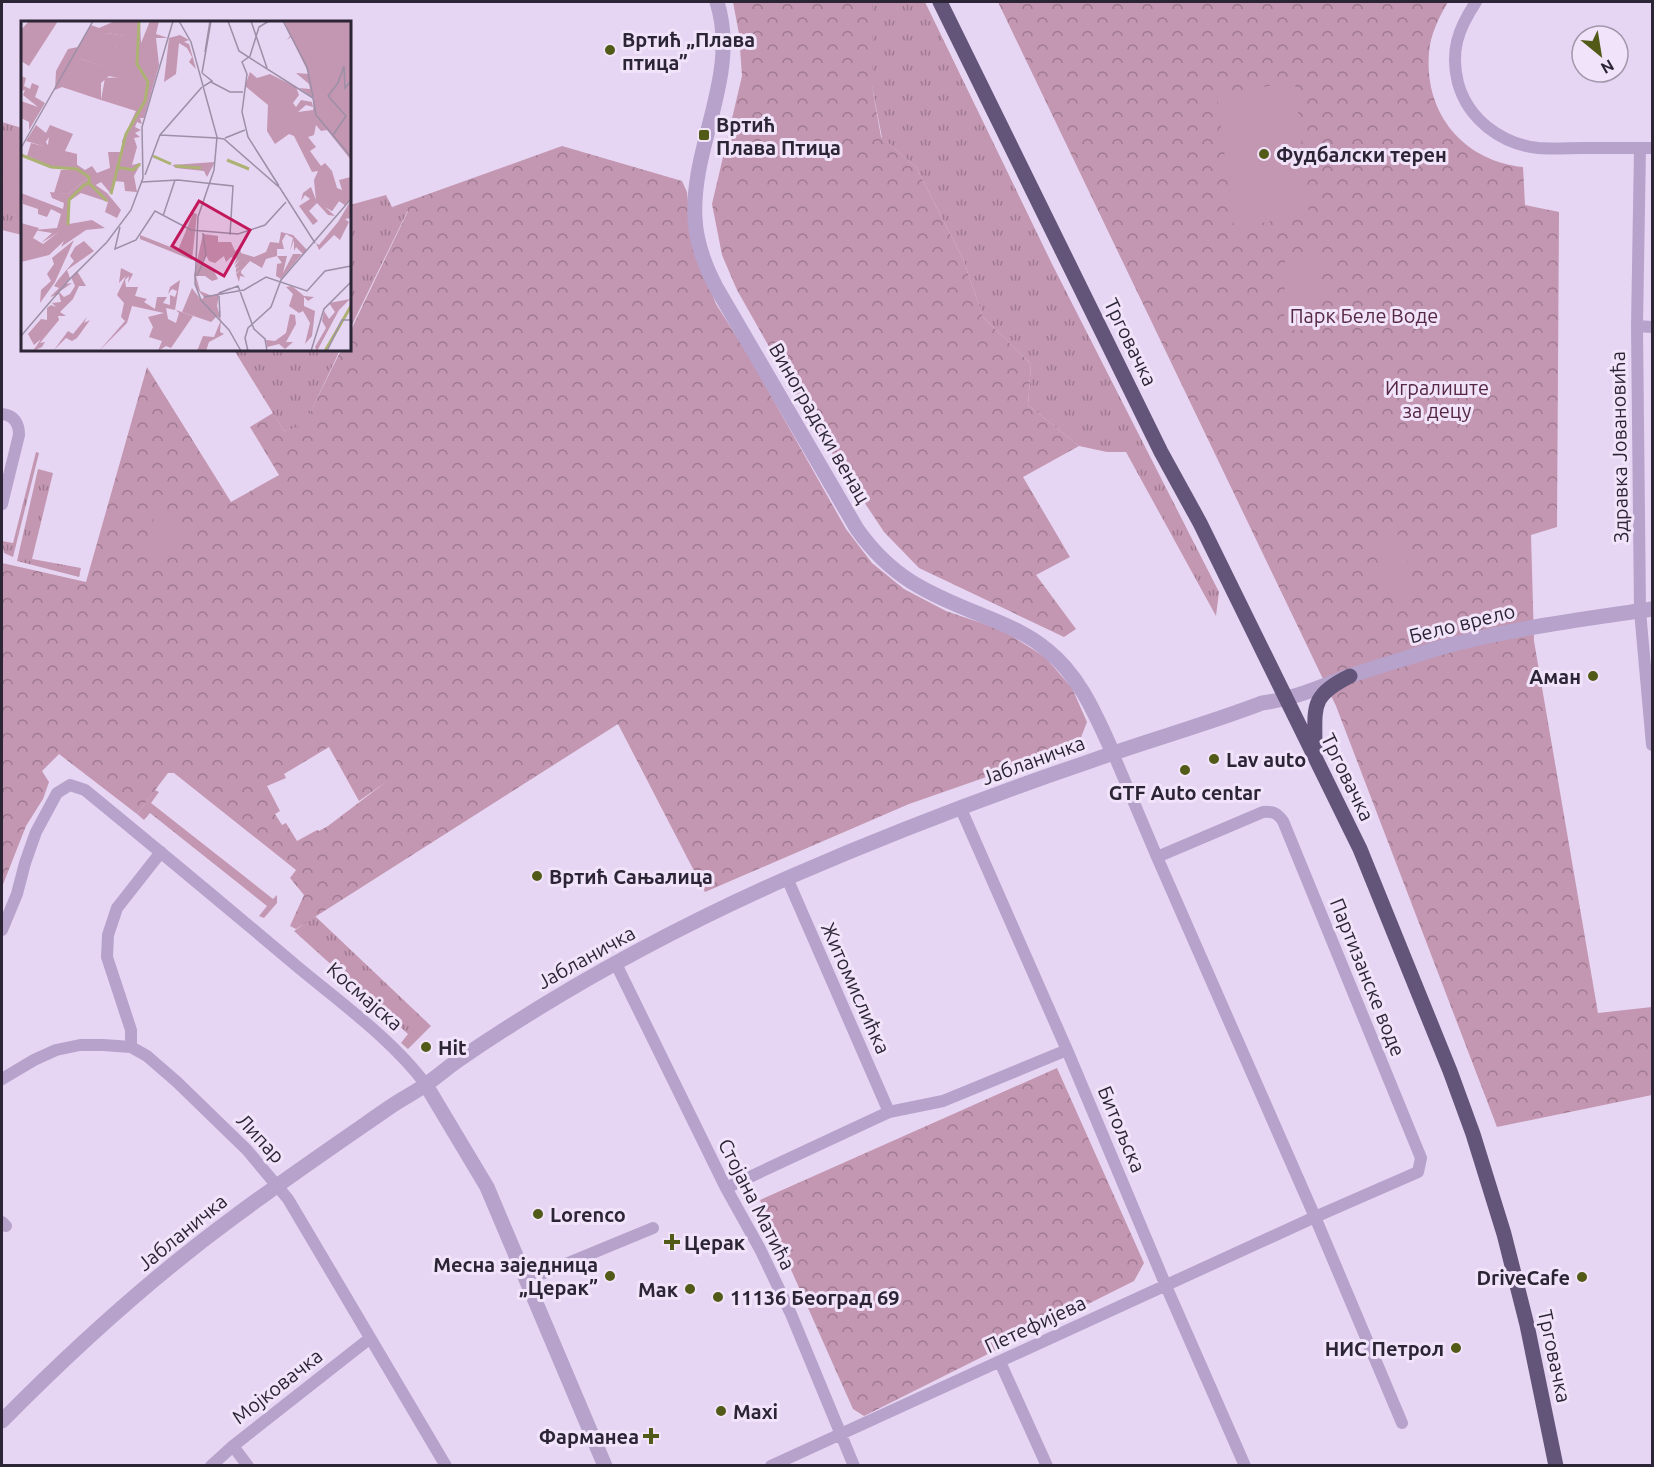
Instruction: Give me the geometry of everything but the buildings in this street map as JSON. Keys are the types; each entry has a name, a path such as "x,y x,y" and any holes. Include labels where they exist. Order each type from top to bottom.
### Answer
{"main road":[{"name":"Трговачка","path":"940,2 1161,452 1200,523 1374,881 1473,1134 1504,1234 1527,1325 1556,1466"},
{"path":"1315,756 1313,722 1318,701 1326,690 1350,676"}],"street":[{"name":"Виноградски венац","path":"717,2 722,24 720,75 717,100 697,183 695,207 699,245 716,287 868,545 892,570 909,582 947,601 1014,628 1048,650 1065,667 1085,694 1113,753"},
{"path":"1476,2 1462,22 1455,45 1455,70 1461,94 1474,115 1492,132 1514,143 1538,148 1646,148"},
{"name":"Здравка Јовановића","path":"1646,148 1637,326 1646,610 1653,745"},
{"path":"1637,326 1653,327"},
{"path":"2,414 14,419 19,425 17,444 2,504"},
{"name":"Бело врело","path":"1287,700 1350,676 1435,649 1506,632 1646,610"},
{"name":"Јабланичка","path":"2,1421 50,1372 111,1317 229,1220 497,1035 542,1006 616,964 699,920 787,878 928,819 1262,703 1287,700"},
{"path":"1113,753 1402,1423"},
{"name":"Космајска","path":"2,930 17,894 36,832 57,793 70,785 85,790 352,1012 414,1069 487,1187 605,1466"},
{"name":"Битољска","path":"961,809 1245,1466"},
{"name":"Партизанске воде","path":"1157,857 1263,812 1270,811 1278,814 1283,821 1421,1158 1418,1172 1315,1217"},
{"path":"2,1078 56,1050 80,1045 131,1047 131,1030 108,957 108,935 117,908 161,852"},
{"name":"Житомислићка","path":"787,878 889,1112"},
{"name":"Стојана Матића","path":"616,964 726,1188 756,1241 790,1314 854,1466"},
{"name":"Липар","path":"131,1047 147,1056 190,1094 247,1150 288,1199 446,1466"},
{"path":"726,1188 889,1112 943,1101 1067,1050"},
{"name":"Петефијева","path":"771,1466 1315,1217"},
{"path":"527,1280 653,1228"},
{"name":"Мојковачка","path":"212,1466 233,1446 369,1339"},
{"path":"1000,1362 1047,1466"},
{"path":"233,1446 248,1466"}],"green space":[{"path":"733,2 872,2 872,86 881,137 916,167 963,259 983,317 1031,364 1028,405 1079,446 1023,477 1070,557 1036,575 1076,629 1064,637 919,568 884,532 814,426 737,290 722,255 712,204 742,76 739,34"},
{"path":"872,2 925,2 1052,264 1219,592 1216,616 1126,452 1107,452 1079,446 1028,405 1031,364 983,317 963,259 916,167 882,138 872,86"},
{"name":"Парк Беле Воде","path":"998,2 1448,2 1436,26 1429,53 1429,75 1433,96 1441,114 1452,131 1483,155 1502,163 1523,167 1525,205 1559,212 1557,527 1531,535 1534,641 1598,1013 1652,1007 1652,1095 1497,1127 1336,706"},
{"name":"Фудбалски терен","path":"1295,82 1309,214 1234,228 1217,94"},
{"path":"2,122 21,128 21,235 2,230"},
{"path":"2,133 21,138 21,170 2,165"},
{"path":"562,146 682,181 687,192 692,242 716,304 747,353 846,529 872,563 904,589 946,611 1002,630 1045,657 1072,688 1087,722 1078,745 909,804 705,892 618,724 296,929 290,926 304,895 290,878 296,870 174,773 168,773 137,814 59,754 42,771 49,782 43,799 26,826 2,887 2,563 86,582 147,367 231,502 279,475 250,427 273,413 284,431 304,425 341,351 351,351 351,330 408,211 392,207","holes":["329,747 359,801 386,782 328,826 297,841 286,823 282,825 275,814 280,811 267,786 286,778 284,774"]},
{"path":"2,175 21,180 21,213 2,207"},
{"path":"386,195 392,207 408,210 351,327 351,205"},
{"path":"1285,258 1321,258 1320,330 1284,330"},
{"path":"235,351 340,351 304,426 284,431"},
{"path":"36,452 39,453 13,557 4,553 2,541 13,543"},
{"path":"38,469 53,473 32,559 81,568 79,577 17,561"},
{"path":"155,515 189,524 179,559 144,550"},
{"path":"1403,534 1413,593 1384,598 1374,539"},
{"path":"155,790 159,792 151,803 273,899 277,895 277,903 264,918 259,916 267,906 150,813 144,820 137,814"},
{"path":"315,916 431,1026 408,1049 401,1043 408,1034 294,931"},
{"path":"1057,1068 1144,1263 1134,1281 864,1416 853,1409 760,1200"}],"place":[{"name":"Вртић „Плава птица”","path":"610,50"},
{"name":"Вртић Плава Птица","path":"704,135"},
{"name":"Фудбалски терен","path":"1264,154"},
{"name":"Аман","path":"1593,676"},
{"name":"Lav auto","path":"1214,759"},
{"name":"GTF Auto centar","path":"1185,770"},
{"name":"Вртић Сањалица","path":"537,876"},
{"name":"Hit","path":"426,1047"},
{"name":"Lorenco","path":"538,1214"},
{"name":"Церак","path":"672,1242"},
{"name":"Месна заједница „Церак”","path":"610,1276"},
{"name":"DriveCafe","path":"1582,1277"},
{"name":"Мак","path":"690,1289"},
{"name":"11136 Београд 69","path":"718,1297"},
{"name":"НИС Петрол","path":"1456,1348"},
{"name":"Maxi","path":"721,1411"},
{"name":"Фарманеа","path":"651,1436"}],"park label":[{"name":"Игралиште за децу","path":"1437,398"}]}
